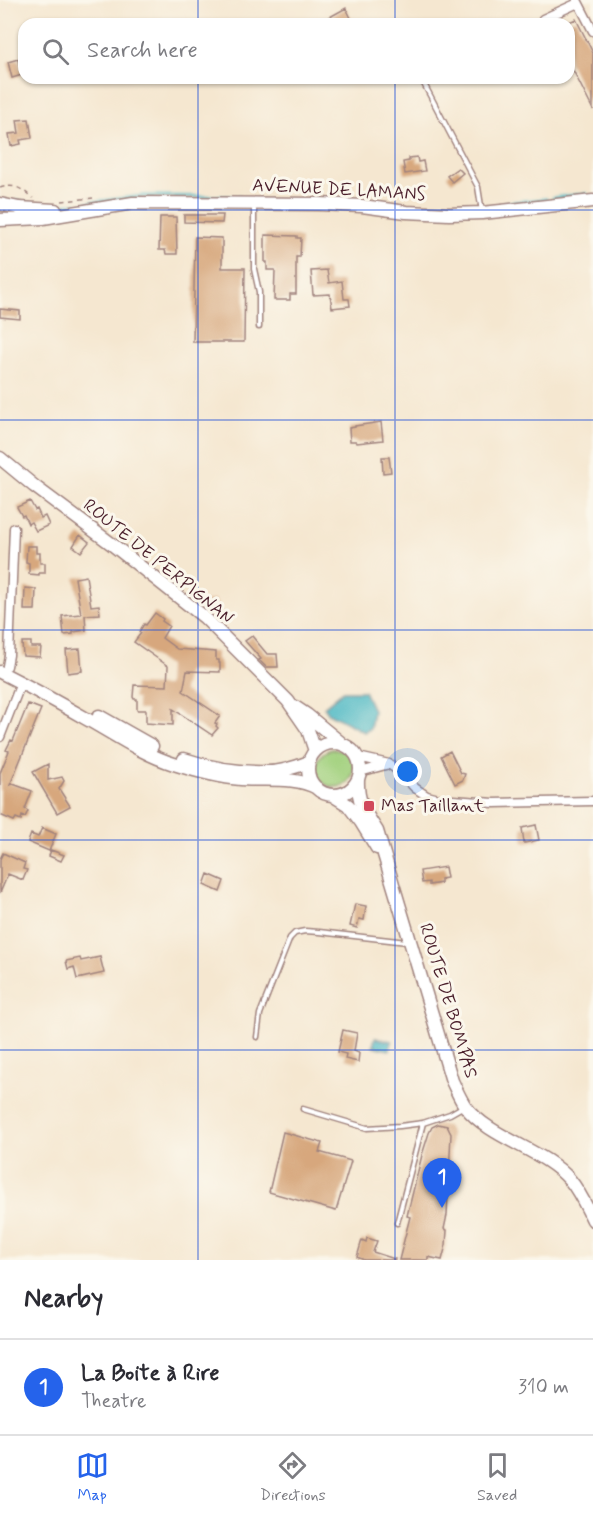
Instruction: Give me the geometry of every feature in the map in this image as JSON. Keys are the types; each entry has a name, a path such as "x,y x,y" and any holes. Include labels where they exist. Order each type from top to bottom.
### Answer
{"main road":[{"name":"AVENUE DE LAMANS","path":"0,220 43,218 133,203 362,206 406,212 450,214 482,213 593,201"},
{"name":"AVENUE DE LAMANS","path":"0,204 45,210 83,210"},
{"name":"ROUTE DE PERPIGNAN","path":"0,458 204,617 288,701 341,743"},
{"path":"2,667 21,683 130,745 171,763 211,775 308,783 332,795 348,805 361,822 391,875"},
{"path":"2,667 139,740 189,761 247,772 270,772 297,766 327,744 341,743 348,746 358,757 360,765 357,791 360,804 377,831 391,875"},
{"name":"ROUTE DE PERPIGNAN","path":"288,701 308,730 312,756"},
{"path":"312,756 309,776 317,788"},
{"path":"332,795 347,791 354,786 359,776"},
{"name":"ROUTE DE BOMPAS","path":"391,875 452,1081 464,1105 482,1123 551,1164 569,1179 583,1198 593,1220"}],"street":[{"path":"545,18 577,1 593,31"},
{"path":"2,667 9,655 14,528"},
{"path":"0,737 21,683"},
{"path":"358,757 389,764 427,796 439,799 494,803 593,801"},
{"path":"359,776 389,764"}],"lane":[{"path":"424,84 478,187 482,213"},
{"path":"254,203 254,269 260,292 259,327"},
{"path":"257,1037 260,1014 295,933 319,932 411,942"},
{"path":"303,1109 367,1128 423,1123 450,1114 464,1105"},
{"path":"397,1223 423,1123"}],"green space":[{"path":"335,749 342,750 348,755 353,761 353,775 348,781 342,786 335,787 328,786 322,781 317,775 316,768 317,761 322,755 328,750"}],"water":[{"path":"343,691 364,691 373,710 370,729 364,732 328,713 324,707"},
{"path":"375,1038 392,1041 390,1050 373,1046"}],"building":[{"path":"346,8 351,18 328,18"},
{"path":"575,19 593,53 593,110 575,74"},
{"path":"18,59 18,76 12,78 8,62"},
{"path":"29,119 32,138 20,140 21,144 11,146 9,134 19,133 17,120"},
{"path":"417,157 418,162 423,161 425,171 405,174 403,162"},
{"path":"458,168 463,173 452,182 447,176"},
{"path":"184,215 223,215 222,223 184,222"},
{"path":"160,217 176,217 177,254 166,254 165,250 159,250"},
{"path":"265,235 301,238 300,257 296,257 296,294 290,294 290,300 274,300 275,270 267,270"},
{"path":"195,237 222,238 222,268 245,268 244,342 193,342"},
{"path":"327,270 329,283 342,281 344,299 349,299 350,306 332,308 330,294 313,295 311,271"},
{"path":"0,309 20,311 20,319 0,317"},
{"path":"381,422 383,440 357,443 350,441 349,428"},
{"path":"382,457 389,457 391,472 383,473"},
{"path":"30,501 41,518 45,516 49,525 36,531 31,522 28,524 17,507"},
{"path":"80,535 89,542 81,552 73,546"},
{"path":"27,546 36,546 36,553 40,553 40,563 45,563 45,573 29,574 29,563 26,562"},
{"path":"86,576 91,606 99,605 100,614 85,615 86,630 64,635 62,616 81,614 75,578"},
{"path":"25,588 36,589 35,610 24,610"},
{"path":"215,600 222,619 205,602"},
{"path":"155,613 169,626 162,638 177,649 216,652 220,672 187,671 183,691 220,716 215,723 218,728 212,735 173,709 173,725 146,723 146,710 137,710 137,699 133,697 134,685 167,686 168,666 134,642 144,624 146,625"},
{"path":"252,636 267,654 277,654 278,667 266,667 259,660 261,659 245,641"},
{"path":"22,642 31,642 31,647 41,647 40,657 23,656"},
{"path":"80,649 82,671 68,673 66,650"},
{"path":"28,704 41,709 10,785 32,791 25,809 28,811 25,817 22,816 21,820 16,818 14,821 0,815 0,773 9,751 6,750 11,740 13,741"},
{"path":"450,751 461,773 465,774 463,780 455,784 441,756"},
{"path":"48,764 48,780 62,777 64,781 59,789 70,806 57,813 33,772"},
{"path":"536,825 539,840 524,843 522,828"},
{"path":"42,828 56,834 49,851 28,842 31,834 38,837"},
{"path":"51,850 64,855 61,861 49,856"},
{"path":"3,853 25,863 23,869 27,870 23,880 8,874 0,893 0,859"},
{"path":"445,867 447,878 441,879 441,883 429,885 429,882 422,883 420,871"},
{"path":"208,874 224,881 220,892 204,885"},
{"path":"355,904 366,906 364,920 359,919 357,928 350,926"},
{"path":"100,957 104,973 77,979 74,967 68,969 66,961 80,958 81,961"},
{"path":"343,1030 357,1033 354,1051 359,1053 358,1062 345,1059 346,1054 338,1052"},
{"path":"438,1124 447,1126 451,1134 447,1215 444,1229 447,1230 446,1245 442,1260 428,1257 428,1260 399,1260 422,1155 432,1127"},
{"path":"283,1132 322,1143 319,1152 351,1161 336,1211 269,1192"},
{"path":"367,1238 377,1241 373,1252 395,1259 364,1260 357,1257 362,1240 366,1242"}],"waterway":[{"path":"553,198 586,194"},
{"path":"86,203 143,196 239,197"},
{"path":"504,203 546,199"},
{"path":"17,201 27,203"},
{"path":"57,205 77,204"}],"place":[{"name":"Mas Taillant","path":"369,806"},
{"name":"La Boite à Rire","path":"442,1208"}]}
